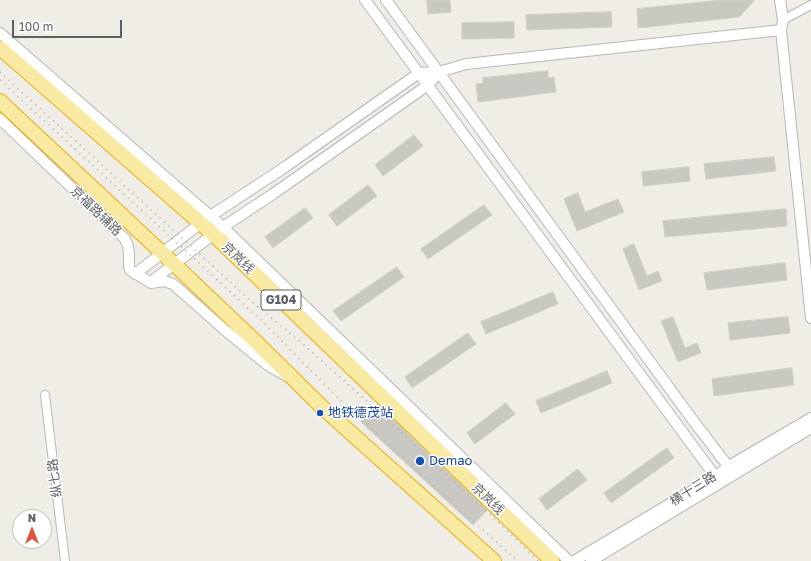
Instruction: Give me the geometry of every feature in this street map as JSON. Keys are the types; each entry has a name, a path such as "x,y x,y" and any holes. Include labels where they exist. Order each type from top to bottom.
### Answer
{"highway":[{"name":"京岚线","path":"0,48 218,231 552,561"},
{"path":"0,101 323,408 494,561"}],"street":[{"path":"365,0 717,480"},
{"path":"386,0 692,419 732,470"},
{"path":"780,0 811,318"},
{"path":"296,381 269,366 226,331 173,284 164,281 150,283 135,274 205,219 285,167 419,73 439,72 466,64 782,25 811,4"},
{"path":"0,33 205,219"},
{"path":"150,283 218,231 428,85 439,72"},
{"name":"京福路辅路","path":"0,119 125,239 128,246 129,268 135,274"},
{"path":"218,231 568,561"},
{"name":"纵七路","path":"45,395 65,561"},
{"name":"横十三路","path":"591,561 811,418"},
{"name":"横十三路","path":"732,470 811,428"},
{"name":"横十三路","path":"574,561 717,480"}],"building":[{"path":"427,0 450,0 451,12 428,14"},
{"path":"722,0 755,0 739,17 638,28 637,9"},
{"path":"611,12 612,27 527,30 526,15"},
{"path":"514,22 514,38 462,39 462,23"},
{"path":"548,71 548,78 554,77 556,92 478,102 476,84 483,83 483,78"},
{"path":"414,135 423,146 383,176 375,165"},
{"path":"774,157 776,171 706,179 704,164"},
{"path":"689,167 690,181 643,186 642,172"},
{"path":"368,185 377,196 337,226 329,215"},
{"path":"578,193 585,212 618,199 624,212 577,231 564,199"},
{"path":"484,205 492,215 428,259 421,249"},
{"path":"305,208 313,218 273,248 265,237"},
{"path":"786,209 787,226 665,237 663,221"},
{"path":"634,244 647,276 658,271 662,281 639,290 623,249"},
{"path":"785,263 787,280 707,290 704,273"},
{"path":"397,267 404,277 341,321 333,311"},
{"path":"553,292 558,304 486,334 481,322"},
{"path":"673,317 685,348 697,343 701,353 678,362 661,321"},
{"path":"788,317 790,333 730,340 728,323"},
{"path":"468,333 476,344 412,388 405,377"},
{"path":"792,368 794,385 714,396 712,379"},
{"path":"607,371 612,383 541,413 536,401"},
{"path":"506,403 515,414 475,444 467,433"},
{"name":"Demao","path":"378,405 487,510 473,525 361,422"},
{"path":"667,448 674,458 611,503 604,493"},
{"path":"578,469 587,480 547,510 539,499"}],"railway":[{"path":"0,72 251,301 304,345 378,411 538,561"},
{"path":"0,80 263,322 341,401 518,561"}],"place":[{"name":"地铁德茂站","path":"320,413"},
{"name":"Demao","path":"420,461"}]}
